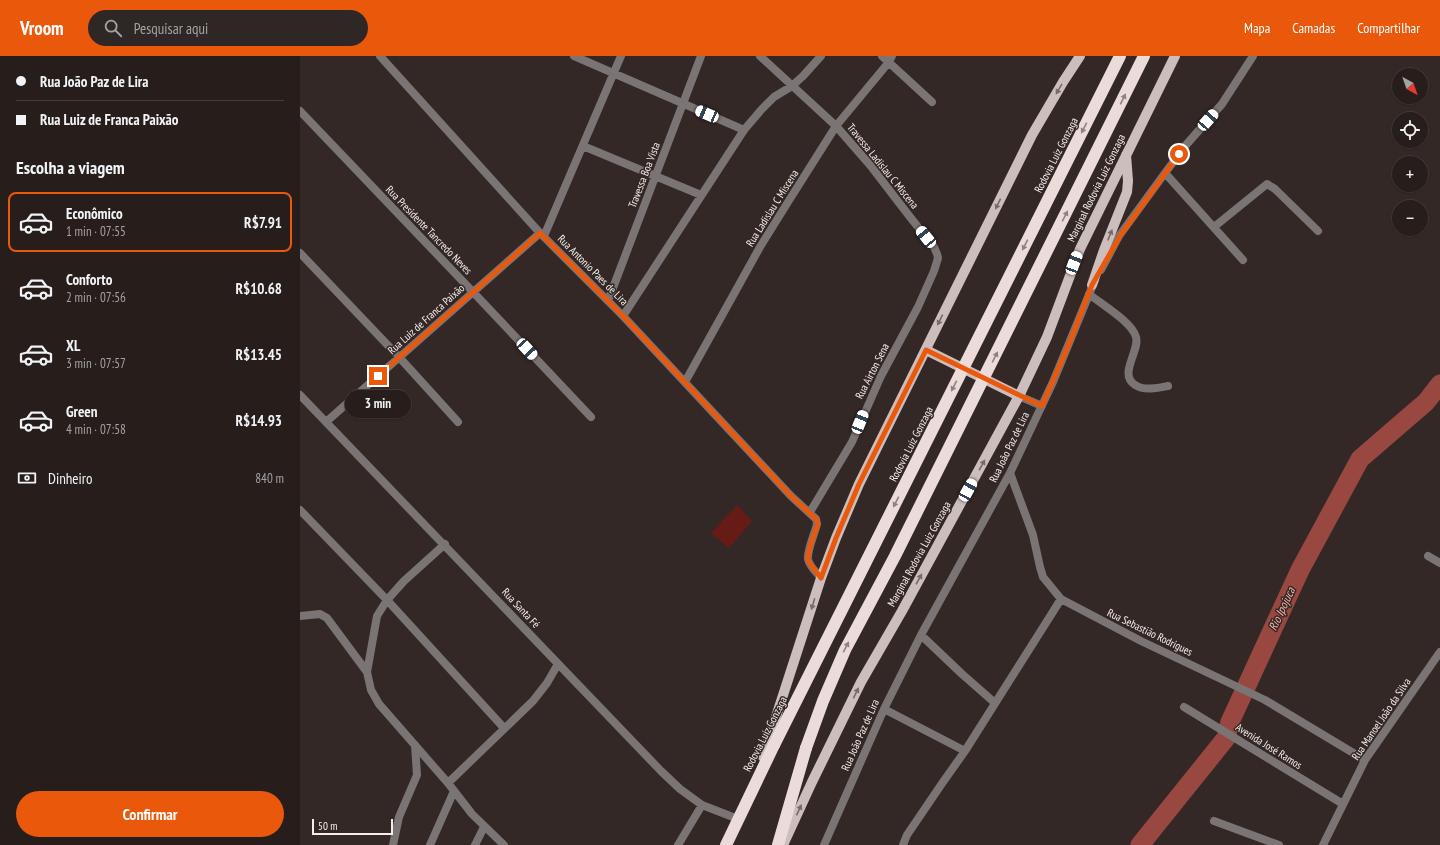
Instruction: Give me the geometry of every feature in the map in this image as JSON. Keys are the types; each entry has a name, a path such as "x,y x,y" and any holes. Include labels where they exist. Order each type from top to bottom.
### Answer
{"highway":[{"name":"Rodovia Luiz Gonzaga","path":"726,845 755,783 1120,56"},
{"path":"778,845 806,748 844,650 896,556 1144,56"}],"main road":[{"path":"755,783 821,578 859,484 1032,135 1080,56"},
{"name":"Marginal Rodovia Luiz Gonzaga","path":"783,845 861,682 902,611 1019,396 1047,337 1080,248 1125,154 1175,56"},
{"path":"1090,289 1127,192 1128,181 1125,154"},
{"path":"926,350 1019,396"}],"street":[{"name":"Rua Antonio Paes de Lira","path":"380,56 542,235 623,316 791,496 816,519 818,524 808,559 821,578"},
{"path":"574,56 744,130"},
{"name":"Rua Luiz de Franca Paixão","path":"326,422 473,292 542,235 583,146 621,56"},
{"name":"Travessa Boa Vista","path":"608,301 701,56"},
{"path":"760,56 836,126"},
{"path":"623,316 744,130 774,97 792,86 821,56"},
{"path":"882,56 891,59 932,102"},
{"name":"Rua João Paz de Lira","path":"824,845 884,709 921,635 1010,473 1042,406 1069,344 1090,289 1120,236 1165,172 1186,145 1222,104 1253,56"},
{"name":"Rua Ladislau C Miscena","path":"684,382 760,247 836,126 891,59"},
{"name":"Rua Presidente Tancredo Neves","path":"300,111 591,417"},
{"name":"Travessa Ladislau C Miscena","path":"836,126 870,164 934,247 938,254 938,258"},
{"path":"583,146 655,177 702,195"},
{"path":"1165,172 1243,260"},
{"path":"1214,227 1267,184 1275,188 1318,231"},
{"path":"300,252 458,422"},
{"name":"Rua Airton Sena","path":"810,512 852,442 881,376 918,307 934,271 938,258"},
{"path":"1090,289 1134,331 1137,343 1128,376 1131,382 1136,386 1143,388 1155,389 1168,386"},
{"name":"Rua Santa Fé","path":"300,395 445,544 558,664 590,695 661,771 680,789 702,805 738,819"},
{"path":"1019,396 1042,406"},
{"name":"Rua Sebastião Rodrigues","path":"1010,473 1032,535 1043,577 1061,599 1141,641 1265,700 1365,760"},
{"path":"300,510 387,600 504,728"},
{"path":"445,544 404,581 387,600 377,616 367,672 371,690 379,704 448,783 472,814 504,845"},
{"path":"1428,556 1440,563"},
{"path":"903,845 943,782 965,751 1061,599"},
{"path":"300,616 320,614 327,618 367,672"},
{"path":"921,635 995,703"},
{"name":"Rua Manoel João da Silva","path":"1324,845 1365,760 1440,652"},
{"path":"448,783 533,701 547,683 558,664"},
{"name":"Avenida José Ramos","path":"1184,707 1343,804"},
{"path":"884,709 965,751"},
{"path":"394,845 399,817 417,775 415,745"},
{"path":"430,845 454,791"},
{"path":"678,845 702,805"},
{"path":"1214,822 1279,845"},
{"path":"476,845 484,827"}],"shaded area":[{"path":"737,505 752,521 729,548 711,533"}],"waterway":[{"name":"Rio Ipojuca","path":"1140,845 1226,738 1230,722 1300,570 1360,459 1426,402 1440,384"}],"route":[{"path":"378,376 540,233 623,316 791,496 816,519 818,524 808,559 821,578 859,484 926,350 1042,406 1069,344 1092,285 1120,236 1179,154"}]}
